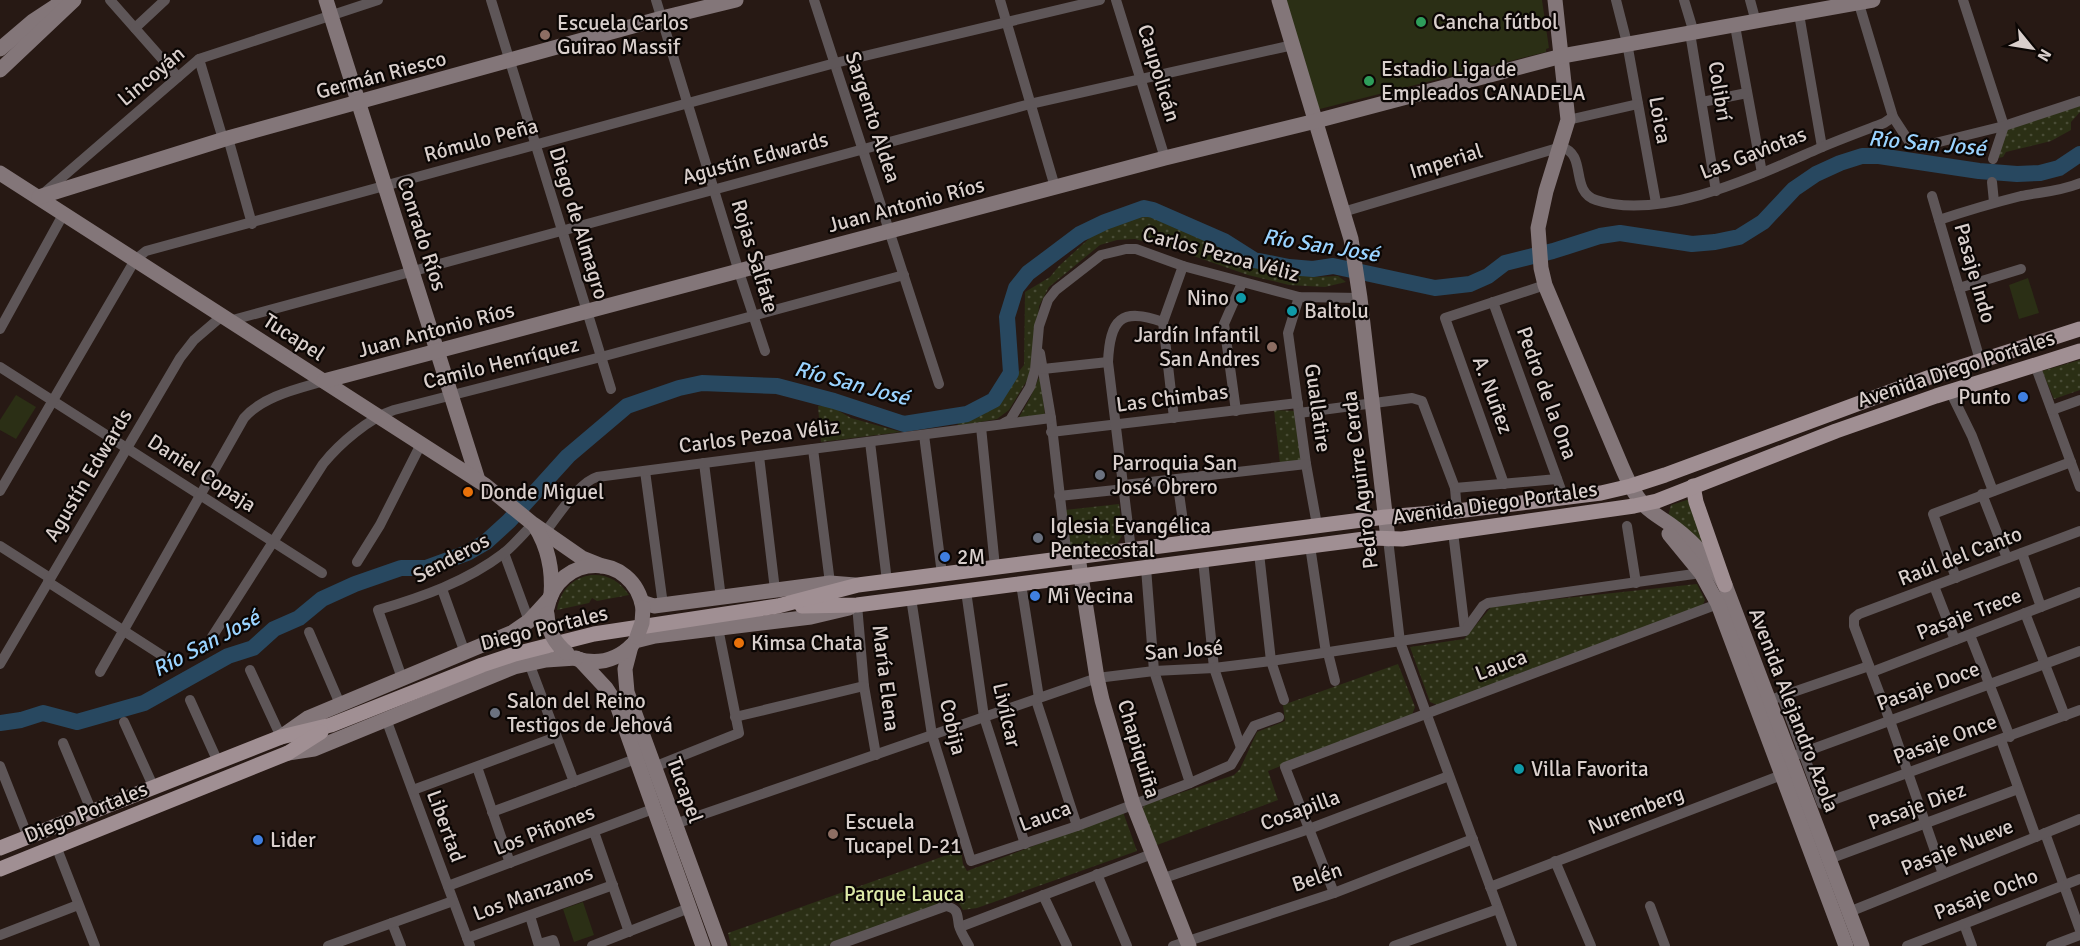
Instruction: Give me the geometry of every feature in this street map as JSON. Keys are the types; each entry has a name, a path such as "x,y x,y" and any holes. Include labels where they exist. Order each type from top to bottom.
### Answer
{"main road":[{"path":"0,49 33,21 65,0"},
{"path":"0,70 74,0"},
{"name":"Conrado Ríos","path":"326,0 478,480"},
{"name":"Germán Riesco","path":"34,194 226,138 509,62 662,18 736,0"},
{"name":"Pedro Aguirre Cerda","path":"1280,0 1352,245 1388,539"},
{"name":"Avenida Alejandro Azola","path":"1555,0 1568,120 1546,191 1538,228 1541,268 1545,285 1631,486 1701,573 1724,596"},
{"name":"Juan Antonio Ríos","path":"324,381 1165,158 1562,56 1799,14 1820,5 1866,2"},
{"name":"Tucapel","path":"0,173 478,480 582,558 602,566"},
{"name":"Tucapel","path":"0,184 34,194"},
{"name":"Avenida Diego Portales","path":"858,585 1385,516 1456,511 1530,500 1564,498 1631,486 1930,376 2080,329"},
{"name":"Avenida Diego Portales","path":"857,605 1372,538 1402,540 1648,508 1657,501 1693,486 1836,431 1943,394 2080,351"},
{"path":"1930,376 1943,394"},
{"path":"1693,486 1724,596"},
{"name":"Avenida Alejandro Azola","path":"1648,508 1676,529 1709,561 1769,701 1862,946"},
{"name":"Tucapel","path":"535,524 547,552 551,573 549,602"},
{"name":"Chapiquiña","path":"1072,557 1080,576 1096,678 1133,804 1164,878 1183,944"},
{"path":"602,566 618,571 635,586 643,605 642,623 634,641 619,656 594,662 574,657 553,638 548,624 549,602 558,583 568,573 581,567 602,566"},
{"name":"Diego Portales","path":"776,598 830,583 858,585"},
{"name":"Diego Portales","path":"0,848 281,737 331,725 482,665 544,646 615,630 776,598 858,585"},
{"name":"Diego Portales","path":"643,605 721,598 776,598 857,605"},
{"name":"Diego Portales","path":"281,737 299,723 340,704 501,638 529,621 549,602"},
{"name":"Diego Portales","path":"634,641 655,636 811,617 857,605"},
{"name":"Tucapel","path":"634,641 625,669 626,684 646,760 653,809 703,946"},
{"name":"Tucapel","path":"574,657 601,681 614,699 646,760 675,824 720,946"},
{"name":"Diego Portales","path":"288,753 314,749 513,667 574,657"},
{"name":"Diego Portales","path":"0,869 288,753 331,725"},
{"name":"Avenida Alejandro Azola","path":"1793,764 1846,946"},
{"path":"75,819 83,836"}],"street":[{"path":"110,0 178,77"},
{"path":"135,28 165,0"},
{"name":"Lincoyán","path":"34,194 200,59 378,0"},
{"name":"Diego de Almagro","path":"491,0 611,388"},
{"name":"Rojas Salfate","path":"656,0 765,351"},
{"name":"Sargento Aldea","path":"814,0 939,384"},
{"path":"1000,0 1055,188"},
{"name":"Rómulo Peña","path":"135,260 146,251 252,224 835,63 1100,0"},
{"name":"Caupolicán","path":"1116,0 1165,158"},
{"name":"Loica","path":"1616,0 1627,44 1656,203"},
{"name":"Colibrí","path":"1684,0 1692,33 1716,191"},
{"path":"1750,0 1756,22"},
{"path":"1963,0 2004,126 1993,159"},
{"path":"1866,2 1893,117 1910,143 1918,146 1927,145 2004,126 2080,101"},
{"path":"1799,14 1822,147"},
{"path":"1735,26 1762,173"},
{"name":"Agustín Edwards","path":"0,664 185,351 194,340 226,318 561,231 1030,104 1293,45"},
{"path":"200,59 252,224"},
{"path":"1702,102 1747,93"},
{"path":"1568,120 1638,104"},
{"name":"Las Gaviotas","path":"1561,147 1575,157 1580,183 1587,195 1598,201 1634,206 1716,191 1884,123 1893,117"},
{"name":"Imperial","path":"1343,212 1561,147"},
{"path":"1992,182 1994,202"},
{"path":"1940,220 1994,202 2065,189 2080,183"},
{"name":"Pasaje Indo","path":"1932,196 1980,360"},
{"path":"0,330 64,213"},
{"name":"Carlos Pezoa Véliz","path":"1001,425 1010,420 1030,387 1035,370 1039,326 1048,300 1056,290 1101,255 1136,249 1183,266 1299,297 1359,291"},
{"path":"0,491 135,260"},
{"path":"1174,418 1163,322 1183,266"},
{"path":"1959,288 2021,269"},
{"name":"Camilo Henríquez","path":"212,637 330,455 379,417 394,410 904,275"},
{"path":"1236,411 1224,324 1242,283"},
{"path":"1493,302 1545,285"},
{"name":"Guallatire","path":"1299,297 1288,333 1317,525"},
{"name":"A. Nuñez","path":"1493,302 1445,318 1504,484"},
{"name":"Pedro de la Ona","path":"1493,302 1564,498"},
{"path":"1131,550 1108,362 1111,337 1119,321 1134,314 1163,322"},
{"name":"Chapiquiña","path":"1038,343 1051,418 1059,496 1072,557"},
{"path":"1043,369 1108,362"},
{"path":"2035,365 2071,462 2078,472 2080,486"},
{"name":"Daniel Copaja","path":"0,367 322,573"},
{"name":"Juan Antonio Ríos","path":"100,672 240,424 252,410 267,400 324,381"},
{"path":"1943,394 1972,436 1993,491"},
{"name":"Las Chimbas","path":"1051,432 1236,411 1372,404 1416,399 1422,401 1455,488"},
{"path":"2052,410 2080,400"},
{"name":"Carlos Pezoa Véliz","path":"535,524 591,479 1051,418"},
{"path":"981,427 995,567"},
{"path":"924,435 942,574"},
{"path":"870,442 887,581"},
{"path":"357,562 380,525 421,444"},
{"path":"813,449 830,583"},
{"path":"759,456 776,598"},
{"path":"1956,578 1934,514 2071,462"},
{"path":"704,463 721,598"},
{"path":"1059,496 1306,464"},
{"path":"645,471 663,605"},
{"path":"1177,479 1186,543"},
{"name":"Avenida Diego Portales","path":"1455,488 1557,479"},
{"path":"1455,488 1456,511"},
{"path":"1982,494 2007,558"},
{"name":"Senderos","path":"402,678 378,610 442,589 504,553 535,524"},
{"path":"1628,525 1636,583"},
{"name":"Raúl del Canto","path":"1871,669 1854,626 1854,618 1859,614 2080,531"},
{"path":"1453,532 1465,631"},
{"name":"Pedro Aguirre Cerda","path":"1388,539 1400,642 1512,946"},
{"path":"0,546 166,658"},
{"path":"1310,546 1327,653 1335,681"},
{"path":"504,553 529,621"},
{"path":"1259,553 1271,661 1284,700"},
{"path":"2022,553 2041,607"},
{"path":"1203,560 1214,668 1241,748"},
{"path":"1146,568 1154,671 1190,783"},
{"path":"1465,631 1483,606 1488,603 1701,573"},
{"path":"1021,584 1037,699 1077,826"},
{"path":"1934,586 1955,640"},
{"path":"442,589 465,653"},
{"name":"Livílcar","path":"966,591 984,717 1025,844"},
{"name":"Pasaje Trece","path":"1769,701 1970,635 2080,592"},
{"name":"Lauca","path":"1309,829 1285,767 1724,596"},
{"name":"Cobija","path":"911,598 932,735 972,861"},
{"name":"María Elena","path":"857,605 864,686 876,754"},
{"path":"2025,613 2065,716"},
{"path":"492,812 574,782 739,733 718,628"},
{"name":"San José","path":"675,824 1096,678 1271,661 1465,631"},
{"path":"309,632 340,704"},
{"path":"1970,635 1989,685 2018,789 2064,885 2077,937 2050,946"},
{"name":"Pasaje Doce","path":"1793,764 1890,721 2080,651"},
{"path":"529,663 574,782"},
{"path":"1871,669 1943,874"},
{"path":"250,670 281,737"},
{"path":"735,717 864,686"},
{"path":"190,700 218,762"},
{"name":"Pasaje Once","path":"1793,764 1822,804 2080,710"},
{"name":"Lauca","path":"972,861 1077,826 1190,783 1232,764 1254,726 1279,717"},
{"name":"Libertad","path":"386,719 468,942"},
{"path":"124,722 153,788"},
{"path":"412,790 556,737"},
{"path":"63,743 92,812"},
{"name":"Nuremberg","path":"1490,887 1793,764"},
{"path":"0,766 28,837"},
{"path":"477,767 510,863"},
{"name":"Cosapilla","path":"1164,878 1309,829 1449,776"},
{"name":"Pasaje Diez","path":"1829,860 2018,789"},
{"name":"Los Piñones","path":"448,886 653,809"},
{"name":"Pasaje Nueve","path":"1849,912 2080,819"},
{"path":"1309,829 1334,893"},
{"path":"594,832 629,932"},
{"name":"Belén","path":"1183,944 1334,893 1473,839"},
{"path":"56,846 94,946"},
{"path":"960,927 1152,854"},
{"path":"1556,861 1591,946"},
{"path":"1097,874 1127,946"},
{"name":"Pasaje Ocho","path":"1906,946 2080,879"},
{"name":"Los Manzanos","path":"468,942 613,885"},
{"path":"1043,895 1067,946"},
{"path":"335,945 453,901"},
{"path":"0,935 78,905"},
{"path":"1650,906 1665,946"},
{"path":"835,946 849,944 943,907 953,908 958,913 960,927 969,946"},
{"path":"592,946 689,908"},
{"path":"1394,946 1498,909"},
{"path":"530,916 539,945 553,940 555,946"},
{"path":"392,923 401,946"},
{"path":"1964,924 1972,946"}],"green space":[{"name":"Estadio Liga de Empleados CANADELA","path":"1284,0 1542,0 1549,48 1546,52 1316,110"},
{"path":"2080,101 2080,112 2071,122 2071,130 2051,141 2006,152 2003,157 1993,159 2004,126"},
{"path":"1139,213 1157,216 1168,224 1208,236 1230,251 1265,264 1314,277 1338,276 1346,282 1325,287 1289,285 1248,275 1185,253 1135,239 1117,240 1100,245 1049,287 1039,306 1035,355 1029,377 1009,410 997,419 958,426 957,420 980,413 999,397 1024,365 1025,292 1050,277 1094,234"},
{"path":"2028,278 2039,313 2019,319 2009,285"},
{"path":"2080,360 2080,390 2054,399 2042,371"},
{"path":"1040,375 1045,415 1018,419 1030,398"},
{"path":"16,395 36,407 16,439 0,430 0,420"},
{"path":"818,406 830,406 851,418 901,432 821,442"},
{"path":"1274,410 1295,411 1303,461 1280,464"},
{"path":"1690,499 1706,549 1668,516 1671,505"},
{"path":"1119,504 1123,534 1115,547 1079,553 1070,548 1065,510"},
{"path":"591,575 613,579 629,595 597,601 592,598 589,603 557,610 564,591 578,579"},
{"path":"1697,584 1705,600 1702,607 1437,705 1430,702 1410,647 1464,639 1492,606"},
{"path":"1398,664 1415,707 1412,715 1268,771 1278,800 1157,845 1142,813 1144,805 1234,775 1240,769 1257,732 1285,721 1283,705"},
{"name":"Parque Lauca","path":"1123,812 1137,851 977,908 963,910 957,900 827,946 731,946 728,933 961,850 963,864 967,871"},
{"path":"583,902 594,935 574,942 563,909"}],"waterway":[{"name":"Río San José","path":"0,723 21,720 43,713 77,722 144,703 228,656 253,648 274,629 299,618 322,599 355,584 401,568 426,568 467,553 486,542 509,521 568,456 627,406 679,388 702,383 777,386 834,401 904,424 967,414 994,400 1011,373 1007,317 1016,288 1028,273 1080,234 1144,208 1224,241 1254,260 1313,269 1333,266 1435,288 1470,284 1488,276 1505,263 1600,236 1620,233 1692,244 1739,237 1763,222 1794,189 1816,174 1862,156 1879,156 1979,171 2017,174 2040,173 2059,168 2080,154"}],"place":[{"name":"Cancha fútbol","path":"1421,22"},
{"name":"Escuela Carlos Guirao Massif","path":"545,35"},
{"name":"Estadio Liga de Empleados CANADELA","path":"1369,81"},
{"name":"Nino","path":"1241,298"},
{"name":"Baltolu","path":"1292,311"},
{"name":"Jardín Infantil San Andres","path":"1272,347"},
{"name":"Punto","path":"2023,397"},
{"name":"Parroquia San José Obrero","path":"1100,475"},
{"name":"Donde Miguel","path":"468,492"},
{"name":"Iglesia Evangélica Pentecostal","path":"1038,538"},
{"name":"2M","path":"945,557"},
{"name":"Mi Vecina","path":"1035,596"},
{"name":"Kimsa Chata","path":"739,643"},
{"name":"Salon del Reino Testigos de Jehová","path":"495,713"},
{"name":"Villa Favorita","path":"1519,769"},
{"name":"Escuela Tucapel D-21","path":"833,834"},
{"name":"Lider","path":"258,840"}]}
